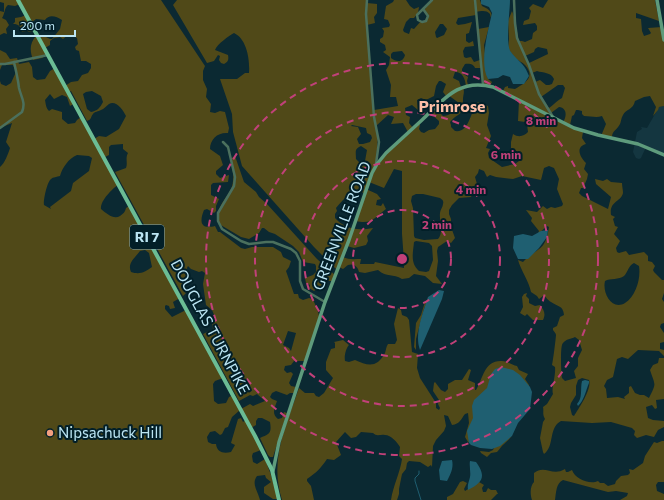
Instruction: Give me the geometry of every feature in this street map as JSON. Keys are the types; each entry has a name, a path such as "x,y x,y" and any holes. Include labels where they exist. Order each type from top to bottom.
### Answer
{"main road":[{"name":"DOUGLAS TURNPIKE","path":"18,0 255,436 273,475 279,500"},
{"path":"657,0 664,40"},
{"name":"GREENVILLE ROAD","path":"273,475 279,442 325,302 349,240 370,178 376,166 386,154 450,93 467,86 483,85 500,90 554,119 583,132 631,142 664,155"}],"street":[{"path":"367,0 366,14 374,117 379,142 376,166"},
{"path":"423,9 428,16 427,20 424,22 419,21 418,15 423,9 432,0"},
{"path":"475,0 483,85"},
{"path":"514,0 517,38 529,64 539,94 554,119"},
{"path":"0,64 48,55"},
{"path":"0,128 24,109 24,103 14,62"},
{"path":"223,142 228,147 235,177 234,186 218,213 218,221 222,229 241,242 249,244 273,242 291,249 296,253 300,261 300,281 303,289 325,302"}],"shaded area":[{"path":"0,0 161,0 205,66 203,71 203,80 207,89 206,97 211,104 210,112 225,112 229,128 228,133 218,135 213,139 210,149 220,156 223,165 216,171 216,174 220,178 229,175 228,182 213,183 211,185 211,195 219,199 216,206 216,211 214,213 207,209 204,210 202,223 206,227 215,226 218,232 241,248 273,247 281,252 283,257 291,261 286,271 294,294 298,294 299,298 303,300 309,298 313,299 319,316 316,331 305,361 294,361 291,365 285,366 284,370 287,373 291,372 293,374 289,383 291,386 296,387 294,393 287,395 276,391 272,393 270,397 277,401 274,410 278,419 282,418 284,412 287,413 273,457 268,455 260,438 269,433 271,429 270,422 262,418 258,418 256,425 251,428 241,409 250,404 253,406 265,401 257,394 253,396 250,395 239,401 203,334 213,329 212,322 215,317 212,310 206,305 203,284 205,273 191,269 188,266 188,273 185,279 190,282 184,288 186,293 183,296 115,172 126,168 127,166 128,153 123,149 123,144 111,145 109,147 109,155 105,157 94,139 99,136 106,137 119,129 126,116 123,111 117,104 112,103 102,110 95,112 87,121 71,91 69,92 75,103 70,106 67,97 62,95 54,99 50,94 45,100 49,111 52,109 62,112 62,119 68,124 75,123 81,117 118,185 104,199 101,209 110,216 118,217 129,206 180,298 173,302 175,308 170,309 169,306 166,305 165,309 172,317 186,310 223,378 215,381 213,384 214,401 218,404 226,403 229,397 233,395 240,410 232,417 228,427 225,428 222,434 220,435 215,431 210,432 207,437 208,442 216,444 221,452 231,452 235,445 231,443 238,419 241,418 243,422 246,420 261,450 253,453 253,462 257,464 265,459 278,499 273,499 264,493 264,487 271,482 265,475 257,476 255,479 260,500 0,500 0,167 5,161 10,148 6,142 12,123 0,128 0,81 1,84 6,86 11,83 16,72 13,65 2,65 0,70 0,50 6,53 10,59 17,58 19,64 29,62 32,67 33,77 37,80 45,79 50,71 55,68 65,86 71,82 78,81 82,75 88,73 91,68 91,64 86,61 81,61 79,51 76,50 75,47 78,44 77,38 72,35 68,35 63,39 60,37 54,38 50,41 50,45 45,48 47,55 33,60 31,48 32,42 36,36 39,38 44,36 52,39 60,29 62,20 53,16 48,17 45,20 36,19 31,23 34,30 30,32 22,32 21,28 17,24 13,24 15,22 15,18 26,15 20,4 15,6 8,5 2,18 6,20 9,25 6,29 7,34 4,33 0,35 0,11 4,12 4,3 0,2","holes":["92,91 101,96 103,102 97,110 91,112 87,109 83,94","77,155 89,156 92,158 89,171 73,183 71,191 50,207 51,209 44,205 48,184 52,178 60,176 62,170 71,158","145,250 149,253 152,267 142,272 131,272 131,263 140,251","288,331 296,333 291,351 283,345"]},
{"path":"177,0 367,0 367,3 377,4 377,13 374,17 375,23 367,25 374,110 398,106 396,97 390,97 391,85 386,70 389,65 390,57 383,52 386,50 385,45 380,42 384,31 382,28 389,27 390,25 388,20 384,19 386,6 394,0 406,0 414,9 419,7 418,13 414,18 410,18 406,22 403,30 409,34 411,28 414,29 421,21 424,22 428,16 424,10 432,0 480,0 482,6 490,12 492,22 490,14 482,11 476,12 476,15 458,18 456,23 458,25 472,22 469,33 466,34 466,41 469,43 473,41 474,46 465,47 463,51 464,57 471,57 474,62 480,60 478,29 489,27 484,45 488,79 492,82 490,86 483,85 481,68 475,68 471,64 465,64 462,69 462,73 468,77 468,85 466,86 462,75 455,72 453,78 459,81 461,87 464,89 463,105 462,111 450,122 451,127 455,131 460,131 467,125 478,102 488,106 489,113 487,125 491,136 486,148 490,149 488,153 489,158 502,167 515,164 519,161 518,153 511,148 513,134 521,136 528,132 527,124 525,122 518,121 519,100 503,91 505,87 508,86 508,88 515,89 525,82 529,76 528,69 525,65 516,59 508,49 508,21 512,11 519,41 525,42 532,39 533,33 537,30 535,23 523,25 524,21 529,19 531,11 529,8 533,4 543,8 548,0 655,0 659,21 636,13 636,18 641,19 644,36 651,33 648,28 662,27 664,39 664,106 659,107 653,116 656,107 650,96 635,101 633,106 623,115 620,124 613,133 612,137 601,136 606,124 602,116 584,116 582,111 576,110 572,116 570,125 583,132 582,138 586,144 581,147 580,152 586,163 584,169 588,174 583,188 581,188 579,193 608,209 611,197 596,184 595,179 603,181 607,179 611,182 622,183 622,196 613,204 611,210 611,215 615,217 613,219 615,226 618,227 614,234 620,241 616,248 617,252 619,253 626,251 629,255 644,252 648,256 648,261 652,262 655,266 653,270 654,272 662,280 664,280 664,293 662,299 664,302 664,323 661,324 660,327 664,333 664,342 660,343 660,349 664,350 664,356 659,351 638,350 628,359 622,357 617,359 613,377 607,380 604,386 606,389 607,398 618,397 625,399 624,397 629,393 629,387 631,386 635,393 649,398 654,384 650,370 653,365 658,363 659,358 664,358 664,399 656,400 657,408 655,409 652,405 646,407 648,418 664,421 664,427 658,430 654,437 646,435 637,438 634,435 635,431 632,428 611,422 592,423 561,421 554,428 547,451 544,454 543,452 540,438 545,419 543,407 547,404 553,394 555,374 555,367 552,365 556,334 553,328 557,326 560,317 564,315 563,309 544,296 539,299 531,292 518,260 523,262 543,245 549,227 547,226 538,234 539,231 531,221 532,218 526,210 537,212 543,206 547,209 562,206 563,204 557,189 559,179 554,168 549,166 544,168 541,180 522,176 513,179 490,175 487,177 484,171 479,169 475,177 477,184 471,197 459,198 449,210 451,227 455,238 451,243 447,241 438,247 436,276 442,284 433,283 425,276 414,274 409,278 402,279 396,276 384,274 378,270 365,273 359,272 357,267 354,265 348,265 343,269 339,267 337,270 314,247 242,166 233,132 232,114 220,79 237,79 245,73 249,73 247,50 242,40 234,33 223,40 215,50 228,55 228,61 224,64 221,63 219,60 220,56 218,55 214,61 207,63 173,5","holes":["440,24 443,24 447,29 444,35 437,38 435,32","538,47 547,49 548,54 529,63 525,56 534,52","402,51 405,55 401,61 391,58 391,54 393,52","537,71 547,73 554,79 552,84 549,85 546,85 540,80 535,82 532,73","439,81 441,81 446,84 443,92 446,96 448,95 459,103 453,112 443,116 440,113 441,108 437,105 430,113 439,121 439,124 435,129 424,133 419,129 420,125 418,123 413,128 409,123 410,117 406,115 405,108 412,105 418,110 417,100 421,98 426,100 434,96 436,86","558,85 563,85 565,88 562,98 549,108 541,97","559,107 564,109 566,113 563,122 554,118 551,113","388,115 394,117 391,124 403,123 408,132 376,163 378,135 376,126","351,126 366,128 367,133 371,135 372,138 370,142 359,144 357,139 361,134 358,127","361,146 367,150 365,161 361,164 356,159 356,150","394,169 402,171 402,234 404,268 375,262 374,264 360,264 361,259 349,259 343,257 347,246 354,248 366,245 368,241 367,236 373,228 357,229 343,225 335,218 337,211 336,208 345,198 356,192 360,192 365,193 356,221 366,222 373,220 386,209 383,203 381,206 376,205 377,200 381,199 377,194 366,189 369,182 384,188","416,194 423,194 443,200 443,205 440,211 441,233 438,239 424,240 415,238 413,208 411,201 412,196","414,242 429,243 432,246 433,260 429,271 419,271 414,265","634,263 639,266 637,286 629,300 620,305 616,305 609,300 605,291 605,281 624,276 629,267","575,337 579,340 582,350 578,358 578,366 574,371 576,378 565,381 562,378 561,349 563,343","582,378 589,380 589,388 587,393 574,416 572,415 570,407 576,395 578,380"]},
{"path":"481,0 510,0 508,43 511,52 523,65 529,76 524,84 513,84 510,77 503,75 498,78 488,79 485,72 484,56 492,13 489,7 481,4"},
{"path":"664,106 664,155 646,147 641,158 636,158 633,152 637,132 642,129 641,127 647,128 659,107"},
{"path":"235,156 244,182 256,192 317,259 335,275 333,281 328,281 314,291 309,288 310,285 306,283 305,278 316,272 316,266 315,264 303,262 299,252 293,246 264,228 249,239 241,237 219,224 219,210 232,187 233,173 230,159"},
{"path":"548,230 547,237 528,259 518,259 513,248 514,236 523,234 532,236 541,231"},
{"path":"439,290 444,291 442,299 420,350 418,344 419,330 428,297"},
{"path":"527,293 526,296 529,299 529,303 535,306 540,305 543,309 543,320 533,320 527,314 525,316 520,313 523,307 522,297"},
{"path":"428,299 416,339 416,350 414,347 416,323 421,315 425,302"},
{"path":"398,308 401,310 402,315 407,317 409,320 412,352 418,354 417,368 420,378 436,403 436,408 439,410 439,400 433,391 435,382 441,390 445,392 448,389 448,384 455,380 462,380 469,369 471,370 468,380 475,383 476,390 488,367 491,364 502,361 517,366 519,370 528,374 525,379 529,385 530,399 511,429 512,434 510,438 497,452 491,453 487,457 480,451 489,452 494,448 468,442 465,437 469,423 468,413 465,414 459,422 452,425 448,416 444,415 446,426 433,446 432,467 431,465 428,467 420,462 409,461 402,474 397,500 391,500 402,459 399,456 399,445 394,439 387,435 361,432 356,437 351,438 345,432 336,442 341,455 334,460 327,459 313,475 307,479 311,486 314,500 282,500 278,485 278,457 284,429 299,388 305,393 314,393 319,397 324,393 333,378 326,370 326,362 331,349 335,348 334,342 343,340 349,345 346,352 345,361 349,362 355,360 364,364 372,364 379,361 385,353 388,344 395,344 397,340 394,324"},
{"path":"501,367 513,370 520,375 530,387 532,392 530,409 518,423 512,436 500,446 492,449 480,448 469,443 467,431 473,418 472,406 474,400 487,388 491,374 495,369"},
{"path":"582,381 589,381 589,383 578,406 577,404 581,396"},
{"path":"664,441 664,482 658,482 656,485 657,491 664,494 664,500 620,500 627,496 628,493 616,491 608,492 563,480 559,483 555,500 532,500 531,490 534,482 534,473 538,471 545,470 556,472 565,469 566,472 568,472 572,470 576,476 587,482 598,481 608,486 615,484 621,476 628,475 630,473 629,469 633,470 643,463 645,456 654,442 657,443"},
{"path":"452,460 452,469 447,481 440,480 439,470 442,461"},
{"path":"470,461 476,462 482,476 477,485 468,490 470,475"},
{"path":"463,481 467,483 464,489 465,491 479,482 484,485 482,488 483,492 486,492 488,488 491,490 496,490 498,494 491,500 447,500 447,497 453,494 460,482"}],"waterway":[{"path":"419,471 415,481 421,500"}],"place":[{"name":"Nipsachuck Hill","path":"50,433"}],"district":[{"name":"Primrose","path":"452,106"}]}
